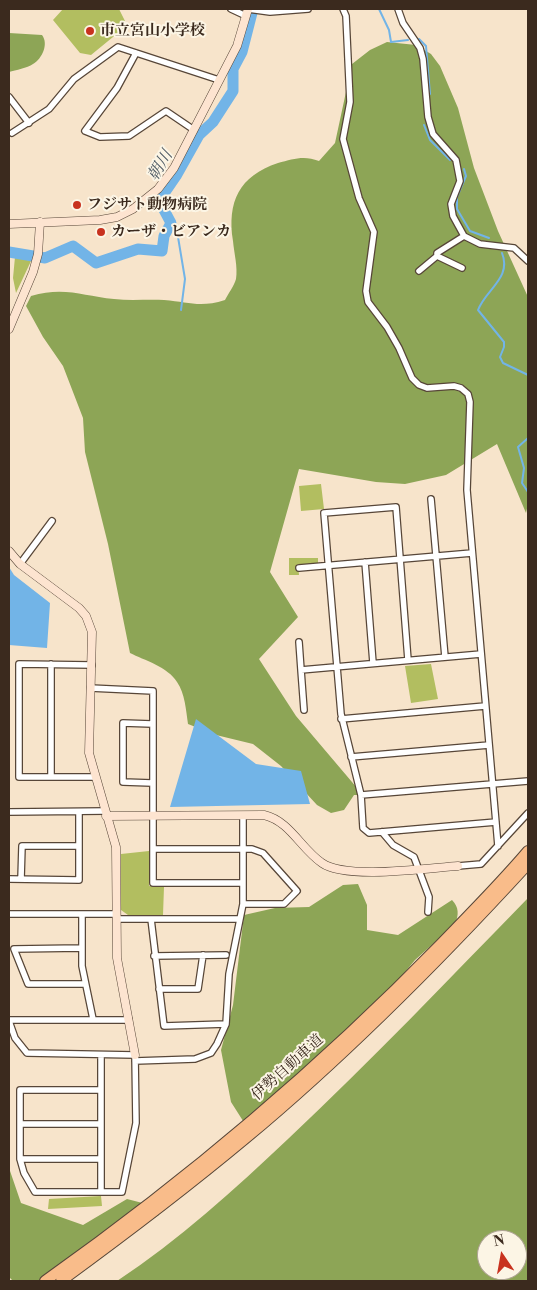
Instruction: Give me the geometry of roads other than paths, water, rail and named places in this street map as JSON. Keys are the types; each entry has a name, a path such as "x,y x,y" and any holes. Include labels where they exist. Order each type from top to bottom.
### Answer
{"highway":[{"name":"伊勢自動車道","path":"45,1281 65,1275 298,1093 415,977 467,930 527,856"}],"street":[{"path":"231,9 248,11 308,9"},
{"path":"343,9 346,16 345,47 350,102 343,139 358,198 374,232 366,290 368,302 387,327 399,348 412,378 419,386 427,388 454,386 461,388 468,394 470,402 468,490 498,846"},
{"path":"398,9 403,23 420,48 423,59 428,117 433,134 456,160 460,181 451,204 453,216 464,236 480,244 514,248 528,260"},
{"path":"9,224 100,220 117,216 133,209 147,199 166,179 194,130 237,46 248,11"},
{"path":"12,133 49,109 74,79 118,47 219,80"},
{"path":"136,53 118,88 86,132 100,137 130,136 166,111 194,130"},
{"path":"9,97 29,123"},
{"path":"9,329 37,258 40,222"},
{"path":"419,271 430,265 437,256 437,253 464,236"},
{"path":"437,256 462,268"},
{"path":"431,499 445,657"},
{"path":"408,660 396,507 324,513 342,719 361,795 364,828 369,833 496,822"},
{"path":"20,564 52,521"},
{"path":"9,551 20,564 83,612 93,637 88,743 94,777 116,847 118,966 135,1058 136,1123 125,1188 118,1193 35,1192 24,1173 20,1158 20,1090 100,1090"},
{"path":"299,568 472,553"},
{"path":"365,562 373,663"},
{"path":"299,642 304,710"},
{"path":"301,670 481,654"},
{"path":"92,665 19,664 19,777 94,777"},
{"path":"51,664 51,777"},
{"path":"90,688 152,691 153,883 243,883"},
{"path":"342,719 485,706"},
{"path":"152,724 123,724 123,782 152,782"},
{"path":"351,757 489,745"},
{"path":"361,795 528,781"},
{"path":"9,812 153,815 243,814 264,816 277,820 320,862 332,869 349,872 480,864 528,813"},
{"path":"9,879 79,880 79,812"},
{"path":"128,1020 9,1021 15,1038 27,1054 101,1055 186,1060 203,1057 211,1053 226,1024 229,974 243,904 243,814"},
{"path":"382,832 393,845 414,857 429,897 428,912"},
{"path":"21,879 22,846 79,846"},
{"path":"153,849 252,849 263,853 298,891 284,904 243,904"},
{"path":"9,914 82,914 151,919 239,919"},
{"path":"82,914 81,948 85,984 93,1020"},
{"path":"151,919 164,1026 226,1024"},
{"path":"81,948 14,949 28,984 85,984"},
{"path":"159,989 198,989 202,955"},
{"path":"154,956 226,955"},
{"path":"101,1055 101,1192"},
{"path":"20,1124 100,1124"},
{"path":"20,1158 100,1159"}],"water":[{"path":"9,567 14,575 50,603 47,648 9,645"},
{"path":"196,719 256,764 301,771 310,804 170,807"}],"waterway":[{"name":"朝川","path":"9,252 45,258 73,246 96,263 138,249 162,251 164,236 171,223 163,208 163,195 199,135 213,122 233,91 233,69 242,52 253,9"},
{"path":"379,9 389,30 391,42 408,40"},
{"path":"419,39 426,46 430,94"},
{"path":"424,125 430,140 450,160"},
{"path":"464,169 466,176 457,197 457,209 470,231 489,238"},
{"path":"171,223 177,231 185,279 181,310"},
{"path":"502,253 504,270 478,310 504,342 500,357 503,363 528,375"},
{"path":"528,438 518,447 524,468 522,483 528,492"}],"place":[{"name":"市立宮山小学校","path":"90,31"},
{"name":"フジサト動物病院","path":"77,205"},
{"name":"カーザ・ビアンカ","path":"101,232"}]}
